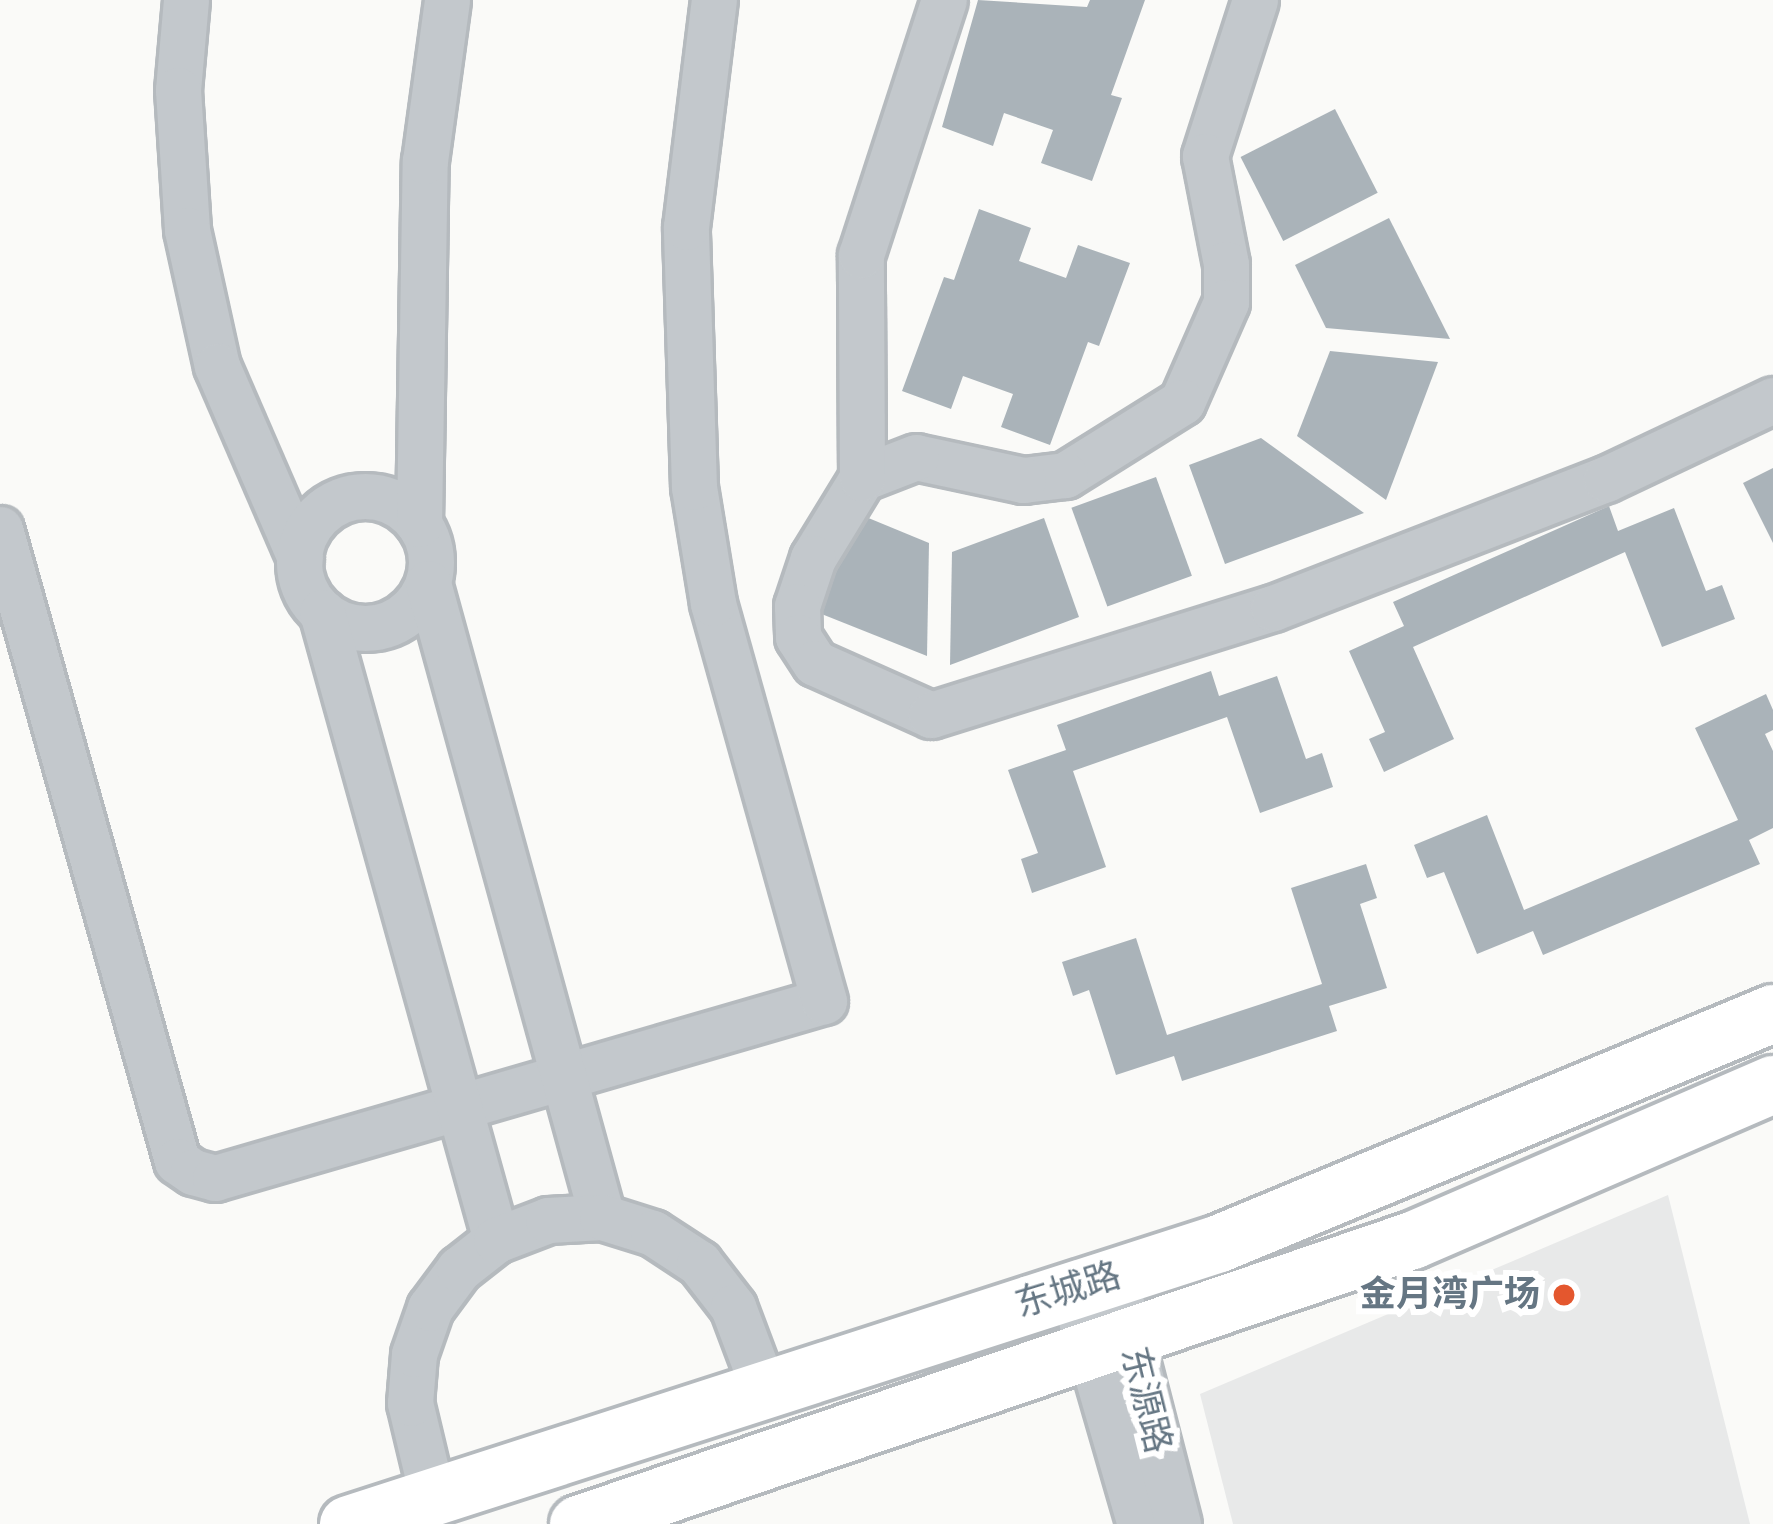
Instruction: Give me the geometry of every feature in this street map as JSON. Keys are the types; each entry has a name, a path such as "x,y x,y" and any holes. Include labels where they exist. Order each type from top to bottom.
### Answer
{"main road":[{"name":"东城路","path":"348,1524 762,1384 1093,1283 1374,1184 1773,1012"},
{"name":"东城路","path":"578,1524 1412,1240 1773,1084"}],"street":[{"path":"186,0 178,90 187,230 217,366 299,557 309,597 322,612 351,626 382,626 411,610 428,583"},
{"path":"419,524 425,160 448,0"},
{"path":"0,529 177,1161 215,1178 824,1001 713,603 694,487 686,227 714,0"},
{"path":"944,0 861,255 862,478 813,558 797,606 798,637 815,663 837,677 932,716 1273,608 1606,478 1773,400"},
{"path":"862,478 916,457 1023,480 1065,475 1182,403 1226,302 1226,264 1205,156 1255,0"},
{"path":"299,557 314,520 348,498 388,500 419,524 429,542 428,583 602,1217"},
{"path":"322,612 496,1240"},
{"path":"432,1496 412,1430 414,1354 430,1308 459,1269 496,1240 548,1220 602,1217 653,1233 699,1264 733,1307 762,1384"},
{"name":"东源路","path":"1093,1283 1110,1346 1140,1524"},
{"name":"东源路","path":"1110,1346 1178,1524"}],"shaded area":[{"name":"金月湾广场","path":"1668,1195 1750,1524 1233,1524 1200,1394"}],"building":[{"path":"978,0 1087,7 1090,0 1145,0 1111,95 1122,98 1092,181 1041,163 1053,130 1004,113 993,146 942,127"},
{"path":"1335,109 1378,193 1283,241 1241,157"},
{"path":"979,209 1031,228 1019,261 1066,278 1078,245 1130,263 1099,346 1088,342 1050,445 1001,427 1013,394 963,376 951,409 902,391 944,277 954,280"},
{"path":"1389,218 1450,339 1326,328 1295,265"},
{"path":"1330,351 1438,362 1386,500 1297,436"},
{"path":"1261,438 1364,513 1225,564 1189,465"},
{"path":"1773,468 1773,543 1743,483"},
{"path":"1156,477 1192,576 1107,606 1071,508"},
{"path":"1609,506 1618,531 1674,508 1706,591 1722,585 1735,619 1662,647 1625,552 1413,647 1454,739 1384,772 1369,739 1385,732 1349,651 1404,626 1393,602"},
{"path":"849,510 929,543 927,656 809,609"},
{"path":"1044,518 1079,617 950,665 952,552"},
{"path":"1211,671 1219,696 1277,676 1306,759 1322,753 1333,787 1260,813 1227,717 1073,771 1106,867 1032,893 1021,859 1038,853 1008,770 1066,750 1057,725"},
{"path":"1766,694 1773,710 1773,730 1765,734 1773,751 1773,828 1749,840 1760,864 1543,955 1533,931 1477,954 1444,872 1427,878 1414,845 1487,815 1524,910 1738,820 1695,728"},
{"path":"1366,864 1377,898 1360,904 1387,988 1329,1006 1337,1031 1182,1081 1174,1056 1116,1075 1089,990 1073,996 1062,962 1136,938 1167,1035 1322,984 1291,888"}],"place":[{"name":"金月湾广场","path":"1564,1295"}]}
